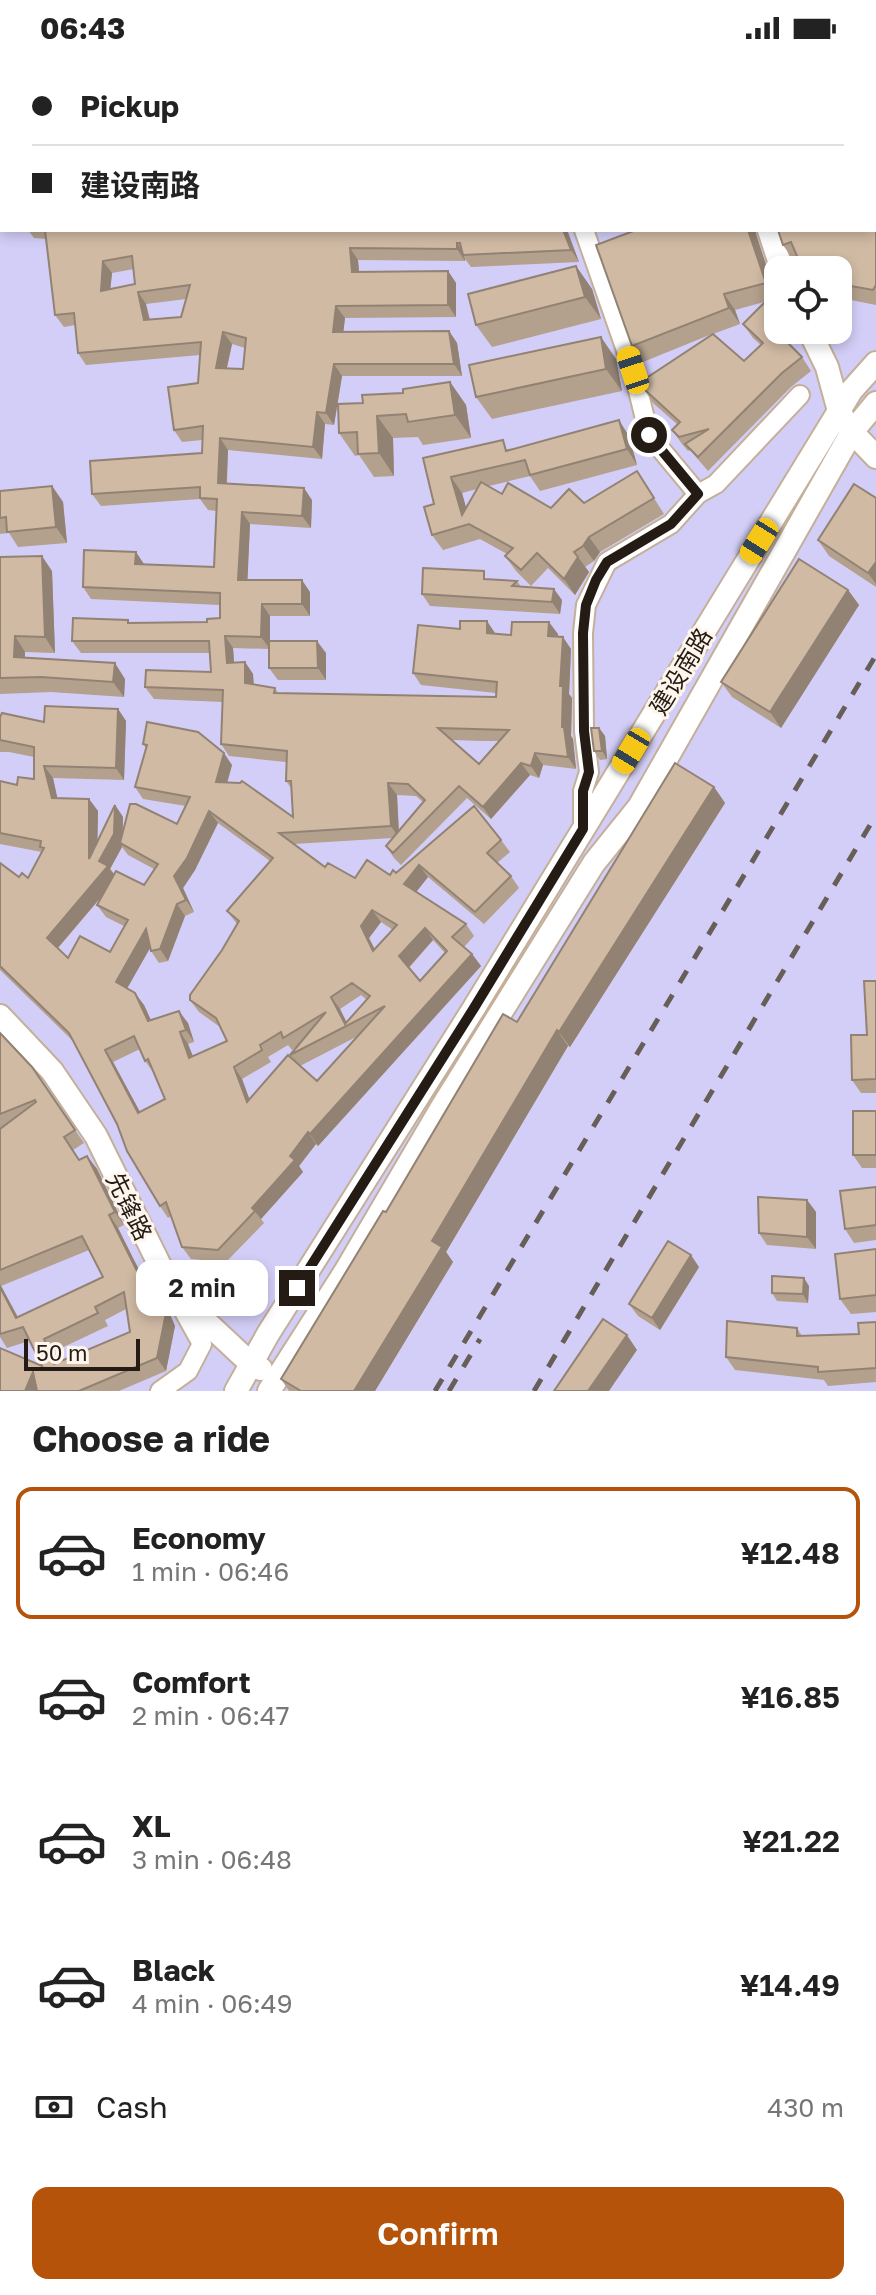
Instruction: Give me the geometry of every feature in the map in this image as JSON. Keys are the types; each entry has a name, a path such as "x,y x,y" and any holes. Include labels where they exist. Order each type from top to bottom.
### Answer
{"main road":[{"path":"770,232 777,256"},
{"path":"816,344 827,367 839,411 852,432 876,457"},
{"name":"建设南路","path":"236,1391 250,1363 474,1008 851,391 876,363"},
{"path":"827,367 873,414"},
{"name":"建设南路","path":"273,1384 345,1272 442,1107 594,863 639,807 852,432 873,414"},
{"name":"先锋路","path":"0,1016 52,1071 96,1136 172,1290 273,1384"}],"street":[{"path":"585,232 633,370 649,435 698,494"},
{"path":"583,829 583,791 589,772 584,731 583,633 586,605 607,562 671,524 698,494 716,484 800,395"},
{"path":"160,1391 188,1371 202,1344 172,1290"}],"shaded area":[{"path":"0,232 876,232 876,1391 0,1391"}],"building":[{"path":"45,232 564,232 571,250 463,255 460,243 457,243 457,249 350,248 352,272 448,271 448,305 336,306 333,332 449,331 454,364 334,364 326,413 317,412 313,447 220,438 218,483 304,488 302,516 242,512 238,580 302,580 302,604 262,604 261,637 225,636 227,663 245,662 245,683 275,688 274,693 496,697 497,682 413,673 418,625 460,629 460,621 487,621 487,633 511,635 512,622 549,622 548,636 563,637 560,686 563,686 562,727 568,757 535,753 531,766 521,763 483,807 459,786 393,853 386,846 425,800 408,784 388,783 391,826 279,833 325,867 328,863 355,878 367,860 390,875 474,806 501,840 487,853 511,876 475,912 419,865 404,884 466,924 452,937 472,954 310,1134 308,1132 290,1156 295,1160 252,1208 255,1211 218,1250 182,1247 166,1202 160,1206 127,1151 117,1124 69,1033 0,966 0,863 19,877 22,873 28,878 44,848 40,847 41,841 0,833 0,781 17,785 18,777 34,779 34,747 0,740 2,713 44,722 45,706 118,709 116,768 44,766 52,798 89,799 89,859 115,805 114,834 99,861 108,866 47,938 68,958 80,936 110,952 128,920 97,905 116,871 144,885 158,864 120,843 130,804 177,824 190,797 135,787 147,745 143,744 147,722 198,732 224,753 216,782 242,781 293,817 291,781 286,781 287,751 221,744 223,690 145,687 146,670 211,672 209,641 72,641 73,618 128,620 128,623 207,622 207,619 220,618 220,593 83,587 84,550 136,552 135,564 214,567 217,499 200,498 200,487 92,494 90,461 202,453 203,426 174,430 168,387 198,383 201,342 78,353 74,313 55,315","holes":["132,256 135,284 101,291 103,261","190,285 181,317 144,320 138,292","223,332 246,338 243,369 216,368","438,728 509,730 479,764","209,811 273,858 227,911 239,921 190,995 190,1000 216,1018 227,1041 189,1058 180,1032 186,1030 179,1011 148,1021 135,993 116,982 146,929 151,951 160,949 177,904 186,900 174,876 187,858","372,910 397,925 373,951 361,926","425,928 447,951 420,981 399,956","352,983 370,996 345,1024 331,997","385,1006 317,1081 288,1055 247,1102 234,1067 262,1050 260,1045 281,1032 283,1038 326,1012 290,1055","134,1036 145,1061 148,1059 165,1099 138,1113 105,1050"]},
{"path":"631,232 749,232 764,284 724,294 729,308 632,346 596,245"},
{"path":"779,232 876,232 876,285 873,290 852,286 852,256 797,256 791,242 783,245"},
{"path":"576,266 585,297 476,325 468,294"},
{"path":"764,303 764,344 789,344 802,357 698,457 685,444 709,429 679,437 672,430 680,422 644,389 642,381 713,334 744,361 763,343 743,324"},
{"path":"601,337 606,369 476,397 469,365"},
{"path":"450,382 455,415 408,422 406,414 377,416 379,453 358,454 357,432 339,433 338,404 363,403 362,395 403,393 403,389"},
{"path":"619,420 627,449 530,475 525,460 451,477 462,515 481,482 502,494 508,483 551,508 569,489 584,503 637,471 654,498 589,537 574,552 578,557 564,579 537,553 521,570 505,556 513,548 469,524 432,535 424,507 434,504 423,458 503,440 506,451"},
{"path":"854,484 876,498 876,562 868,573 818,540"},
{"path":"52,486 56,527 7,532 6,517 0,518 0,491"},
{"path":"42,556 45,637 15,636 14,657 115,663 113,682 41,677 0,678 0,557"},
{"path":"799,559 848,590 770,712 721,682"},
{"path":"423,568 484,571 484,579 517,581 512,586 554,589 552,602 422,594"},
{"path":"269,641 317,641 318,668 269,668"},
{"path":"591,728 599,728 602,751 594,751"},
{"path":"675,763 714,787 559,1032 557,1030 432,1241 442,1247 354,1391 301,1391 281,1379 383,1211 386,1212 503,1014 517,1022"},
{"path":"864,981 876,981 876,1079 852,1080 851,1035 867,1035"},
{"path":"0,1033 32,1067 75,1130 64,1137 79,1160 87,1156 115,1212 109,1215 148,1293 156,1290 166,1313 157,1358 79,1391 37,1391 33,1372 25,1391 0,1391 0,1348 42,1366 23,1327 0,1334 0,1287 16,1318 103,1277 82,1236 0,1270 0,1129 36,1102 0,1114","holes":["124,1292 130,1332 54,1364 44,1339 98,1313 95,1307"]},
{"path":"853,1111 876,1111 876,1155 853,1155"},
{"path":"876,1187 876,1225 845,1229 840,1191"},
{"path":"758,1197 807,1200 807,1237 759,1233"},
{"path":"668,1241 691,1255 652,1318 629,1304"},
{"path":"876,1249 876,1295 840,1299 835,1254"},
{"path":"772,1276 804,1278 803,1294 772,1293"},
{"path":"603,1319 627,1335 588,1391 554,1391"},
{"path":"727,1321 797,1328 797,1336 859,1334 858,1323 876,1322 876,1368 818,1372 818,1367 726,1357"}],"railway":[{"path":"435,1391 876,655"},
{"path":"534,1391 873,820"},
{"path":"449,1391 480,1339"}],"route":[{"path":"297,1288 583,829 583,791 589,772 584,731 583,633 586,605 607,562 671,524 698,494 663,456 649,435"}]}
